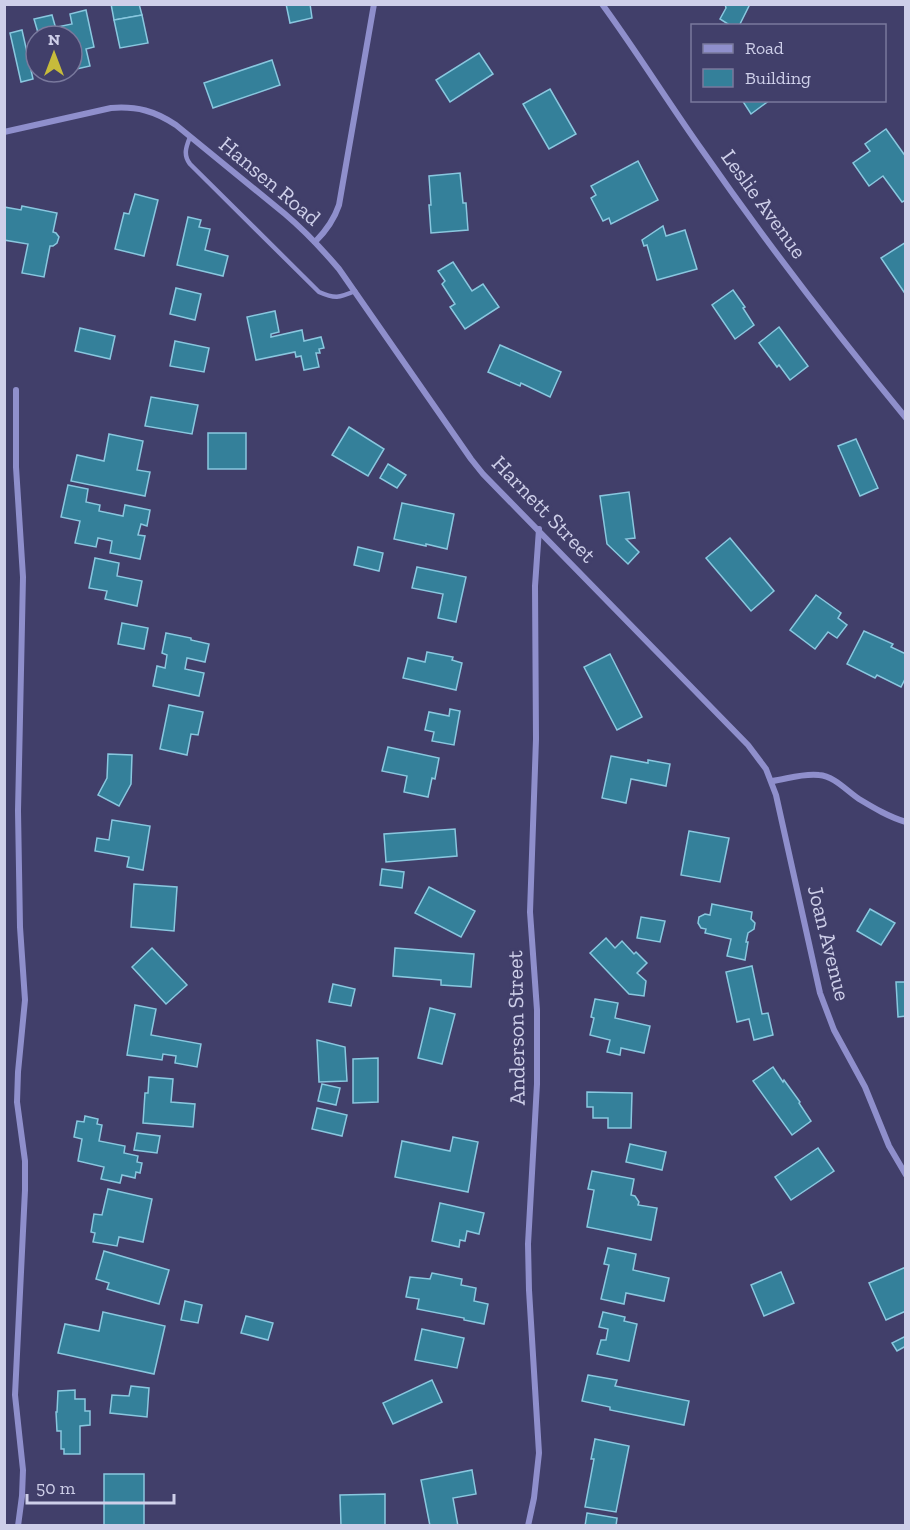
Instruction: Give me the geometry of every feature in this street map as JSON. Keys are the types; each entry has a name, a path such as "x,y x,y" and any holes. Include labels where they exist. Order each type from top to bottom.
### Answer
{"street":[{"name":"Hansen Road","path":"4,132 111,108 138,108 162,116 285,214 315,242 327,230 339,205 374,4"},
{"name":"Leslie Avenue","path":"602,4 750,216 847,347 906,418"},
{"name":"Harnett Street","path":"315,242 339,269 471,459 494,486 539,529 748,745 772,781 780,812"},
{"path":"16,390 16,466 23,577 18,811 20,934 25,1000 17,1091 25,1161 15,1395 23,1470 18,1526"},
{"name":"Anderson Street","path":"528,1526 534,1498 539,1452 528,1244 538,1047 530,912 536,739 535,586 539,529"},
{"path":"772,781 822,775 892,818 906,822"},
{"name":"Joan Avenue","path":"780,812 820,993 834,1030 865,1087 889,1146 906,1175"}],"lane":[{"path":"190,137 186,147 186,159 190,164 320,292 334,298 355,291"}],"building":[{"path":"111,4 139,4 142,15 114,20"},
{"path":"286,4 310,4 312,18 290,23"},
{"path":"725,4 750,4 740,24 728,24 720,19 726,8"},
{"path":"86,10 94,47 86,49 90,66 84,67 84,24 72,24 70,14"},
{"path":"52,15 55,24 35,24 34,19"},
{"path":"142,15 148,43 120,48 114,20"},
{"path":"22,30 24,81 21,82 10,33"},
{"path":"479,53 493,74 450,102 436,80"},
{"path":"272,60 280,85 213,108 204,83"},
{"path":"550,89 576,134 549,149 523,104"},
{"path":"743,102 767,102 751,114"},
{"path":"886,129 906,157 906,200 902,202 883,176 869,186 853,163 870,151 865,144"},
{"path":"638,161 658,200 611,224 609,218 603,221 591,198 596,195 591,186"},
{"path":"460,173 468,230 431,233 429,176"},
{"path":"135,194 158,200 144,256 115,249 124,213 129,214"},
{"path":"22,206 57,213 53,232 59,237 57,243 50,246 44,277 22,273 28,244 4,240 4,207 21,210"},
{"path":"188,217 201,220 199,227 210,229 205,250 228,256 223,276 177,265"},
{"path":"663,226 666,236 685,230 697,269 657,280 647,245 644,246 642,240"},
{"path":"906,242 906,295 881,258"},
{"path":"453,262 472,291 483,284 499,307 465,329 450,307 455,304 442,284 445,281 438,271"},
{"path":"176,288 201,294 195,320 170,314"},
{"path":"733,290 754,325 735,339 712,305"},
{"path":"275,311 279,332 271,334 271,337 302,330 304,341 321,337 324,348 319,349 320,353 316,353 319,367 304,370 301,356 296,357 295,352 256,360 247,317"},
{"path":"779,327 808,366 790,380 759,343"},
{"path":"80,328 115,336 110,359 75,351"},
{"path":"175,341 209,348 204,372 170,366"},
{"path":"500,345 561,372 550,397 521,383 520,386 488,372"},
{"path":"151,397 198,405 192,434 145,426"},
{"path":"349,427 384,449 368,476 332,455"},
{"path":"208,433 246,433 246,469 208,469"},
{"path":"109,434 143,441 137,470 150,472 145,496 71,481 77,455 104,461"},
{"path":"856,439 878,488 860,496 838,446"},
{"path":"388,464 406,475 397,488 380,478"},
{"path":"68,485 88,489 86,502 100,505 99,511 123,516 125,505 150,510 147,526 141,524 138,535 145,536 140,559 110,553 112,541 98,538 96,547 75,543 80,521 61,517"},
{"path":"629,492 635,538 626,539 639,552 628,564 607,544 600,496"},
{"path":"402,503 454,514 447,549 394,539"},
{"path":"730,538 774,591 751,611 706,558"},
{"path":"358,547 383,553 379,571 354,565"},
{"path":"95,558 119,563 117,576 142,581 137,606 105,599 107,591 89,588"},
{"path":"417,567 466,577 456,622 438,618 443,594 412,588"},
{"path":"816,595 841,613 838,618 847,625 837,638 828,632 815,649 790,630"},
{"path":"122,623 148,628 144,649 118,644"},
{"path":"864,631 893,644 891,647 906,654 906,677 901,687 877,675 875,678 847,664"},
{"path":"166,633 209,644 205,662 187,658 185,669 204,673 199,696 153,686 157,666 165,668 167,655 162,653"},
{"path":"427,652 453,657 452,660 462,663 456,690 403,678 408,658 425,662"},
{"path":"610,654 642,717 617,730 584,667"},
{"path":"169,705 203,712 198,735 191,734 187,755 160,749"},
{"path":"450,709 460,711 454,745 432,741 434,732 425,730 429,712 449,716"},
{"path":"388,747 439,758 435,779 432,778 428,797 404,792 407,776 382,771"},
{"path":"108,754 132,755 131,784 119,806 98,795 107,778"},
{"path":"611,756 648,763 648,760 670,764 666,786 631,779 626,803 602,798"},
{"path":"112,820 150,826 143,870 127,867 129,857 95,851 97,838 109,840"},
{"path":"455,829 457,856 386,862 384,834"},
{"path":"689,831 729,838 720,882 681,875"},
{"path":"382,869 404,872 402,888 380,885"},
{"path":"134,884 177,887 174,931 131,927"},
{"path":"429,887 475,911 461,937 415,913"},
{"path":"712,904 752,912 751,919 755,923 754,929 748,933 745,960 727,956 731,939 705,933 706,929 701,928 698,923 699,917 705,914 710,915"},
{"path":"870,909 895,923 881,945 857,931"},
{"path":"641,917 665,921 660,942 637,938"},
{"path":"606,938 615,948 622,941 634,954 636,952 647,963 637,973 646,981 644,996 629,994 590,953"},
{"path":"152,948 187,985 166,1004 132,967"},
{"path":"395,948 474,954 471,987 441,985 441,980 393,976"},
{"path":"752,966 762,1014 768,1013 773,1035 754,1040 749,1019 737,1022 726,972"},
{"path":"896,982 906,982 906,1016 898,1017"},
{"path":"333,984 355,989 351,1006 329,1002"},
{"path":"595,999 618,1003 615,1018 650,1026 644,1053 621,1048 620,1055 607,1052 610,1040 590,1035"},
{"path":"135,1005 156,1009 151,1035 201,1044 197,1067 175,1063 176,1056 163,1054 162,1060 127,1055"},
{"path":"430,1008 455,1014 442,1064 418,1058"},
{"path":"317,1040 345,1047 347,1081 319,1082"},
{"path":"378,1058 378,1102 353,1103 353,1059"},
{"path":"773,1067 800,1102 811,1121 792,1135 753,1081"},
{"path":"149,1077 173,1079 171,1102 195,1104 193,1127 143,1123 145,1093 148,1093"},
{"path":"322,1084 340,1088 336,1105 318,1101"},
{"path":"587,1092 632,1093 631,1128 608,1128 608,1118 593,1118 593,1107 587,1107"},
{"path":"317,1108 347,1115 342,1136 312,1129"},
{"path":"85,1116 98,1119 97,1124 102,1125 99,1141 125,1146 124,1153 138,1156 137,1162 142,1163 140,1173 136,1172 135,1178 122,1175 120,1183 101,1179 104,1167 78,1161 82,1139 74,1137 77,1121 84,1122"},
{"path":"137,1133 160,1136 157,1153 134,1150"},
{"path":"453,1137 478,1142 468,1192 395,1177 402,1141 450,1151"},
{"path":"630,1144 666,1152 662,1170 626,1162"},
{"path":"818,1148 834,1171 791,1200 775,1177"},
{"path":"592,1171 634,1179 631,1195 635,1196 639,1202 638,1205 657,1208 651,1240 587,1227 594,1190 588,1189"},
{"path":"108,1189 152,1199 143,1242 119,1237 117,1246 93,1242 95,1233 91,1232 94,1214 102,1215"},
{"path":"440,1203 484,1213 479,1234 467,1231 465,1241 460,1240 459,1247 432,1241"},
{"path":"608,1248 636,1254 633,1270 669,1278 664,1301 626,1293 624,1304 601,1299 609,1265 604,1264"},
{"path":"104,1251 169,1270 159,1304 107,1289 109,1283 96,1279"},
{"path":"906,1267 906,1311 886,1320 869,1283"},
{"path":"781,1272 794,1303 764,1316 751,1285"},
{"path":"432,1273 462,1279 461,1285 476,1288 474,1301 488,1304 484,1324 417,1309 419,1299 406,1297 410,1277 430,1279"},
{"path":"185,1301 202,1305 198,1323 181,1320"},
{"path":"103,1312 165,1326 154,1374 58,1353 65,1324 99,1331"},
{"path":"603,1312 625,1317 624,1321 637,1324 629,1361 597,1354 601,1340 606,1340 608,1329 599,1327"},
{"path":"246,1316 273,1323 268,1340 241,1333"},
{"path":"422,1329 464,1338 457,1368 415,1360"},
{"path":"906,1336 906,1346 897,1351 892,1343"},
{"path":"588,1375 617,1380 615,1386 689,1401 684,1425 610,1410 610,1407 582,1401"},
{"path":"432,1380 442,1402 393,1424 383,1403"},
{"path":"131,1386 149,1388 147,1417 110,1413 112,1395 129,1396"},
{"path":"75,1390 75,1399 85,1399 85,1411 90,1411 90,1425 80,1426 80,1454 64,1454 64,1449 61,1449 61,1431 57,1431 58,1391"},
{"path":"595,1439 629,1446 616,1512 585,1507 594,1459 591,1459"},
{"path":"472,1470 476,1494 453,1498 458,1526 430,1526 421,1480"},
{"path":"104,1474 144,1474 144,1526 104,1526"},
{"path":"385,1494 385,1526 341,1526 340,1495"},
{"path":"587,1513 617,1518 616,1526 585,1526"}]}
